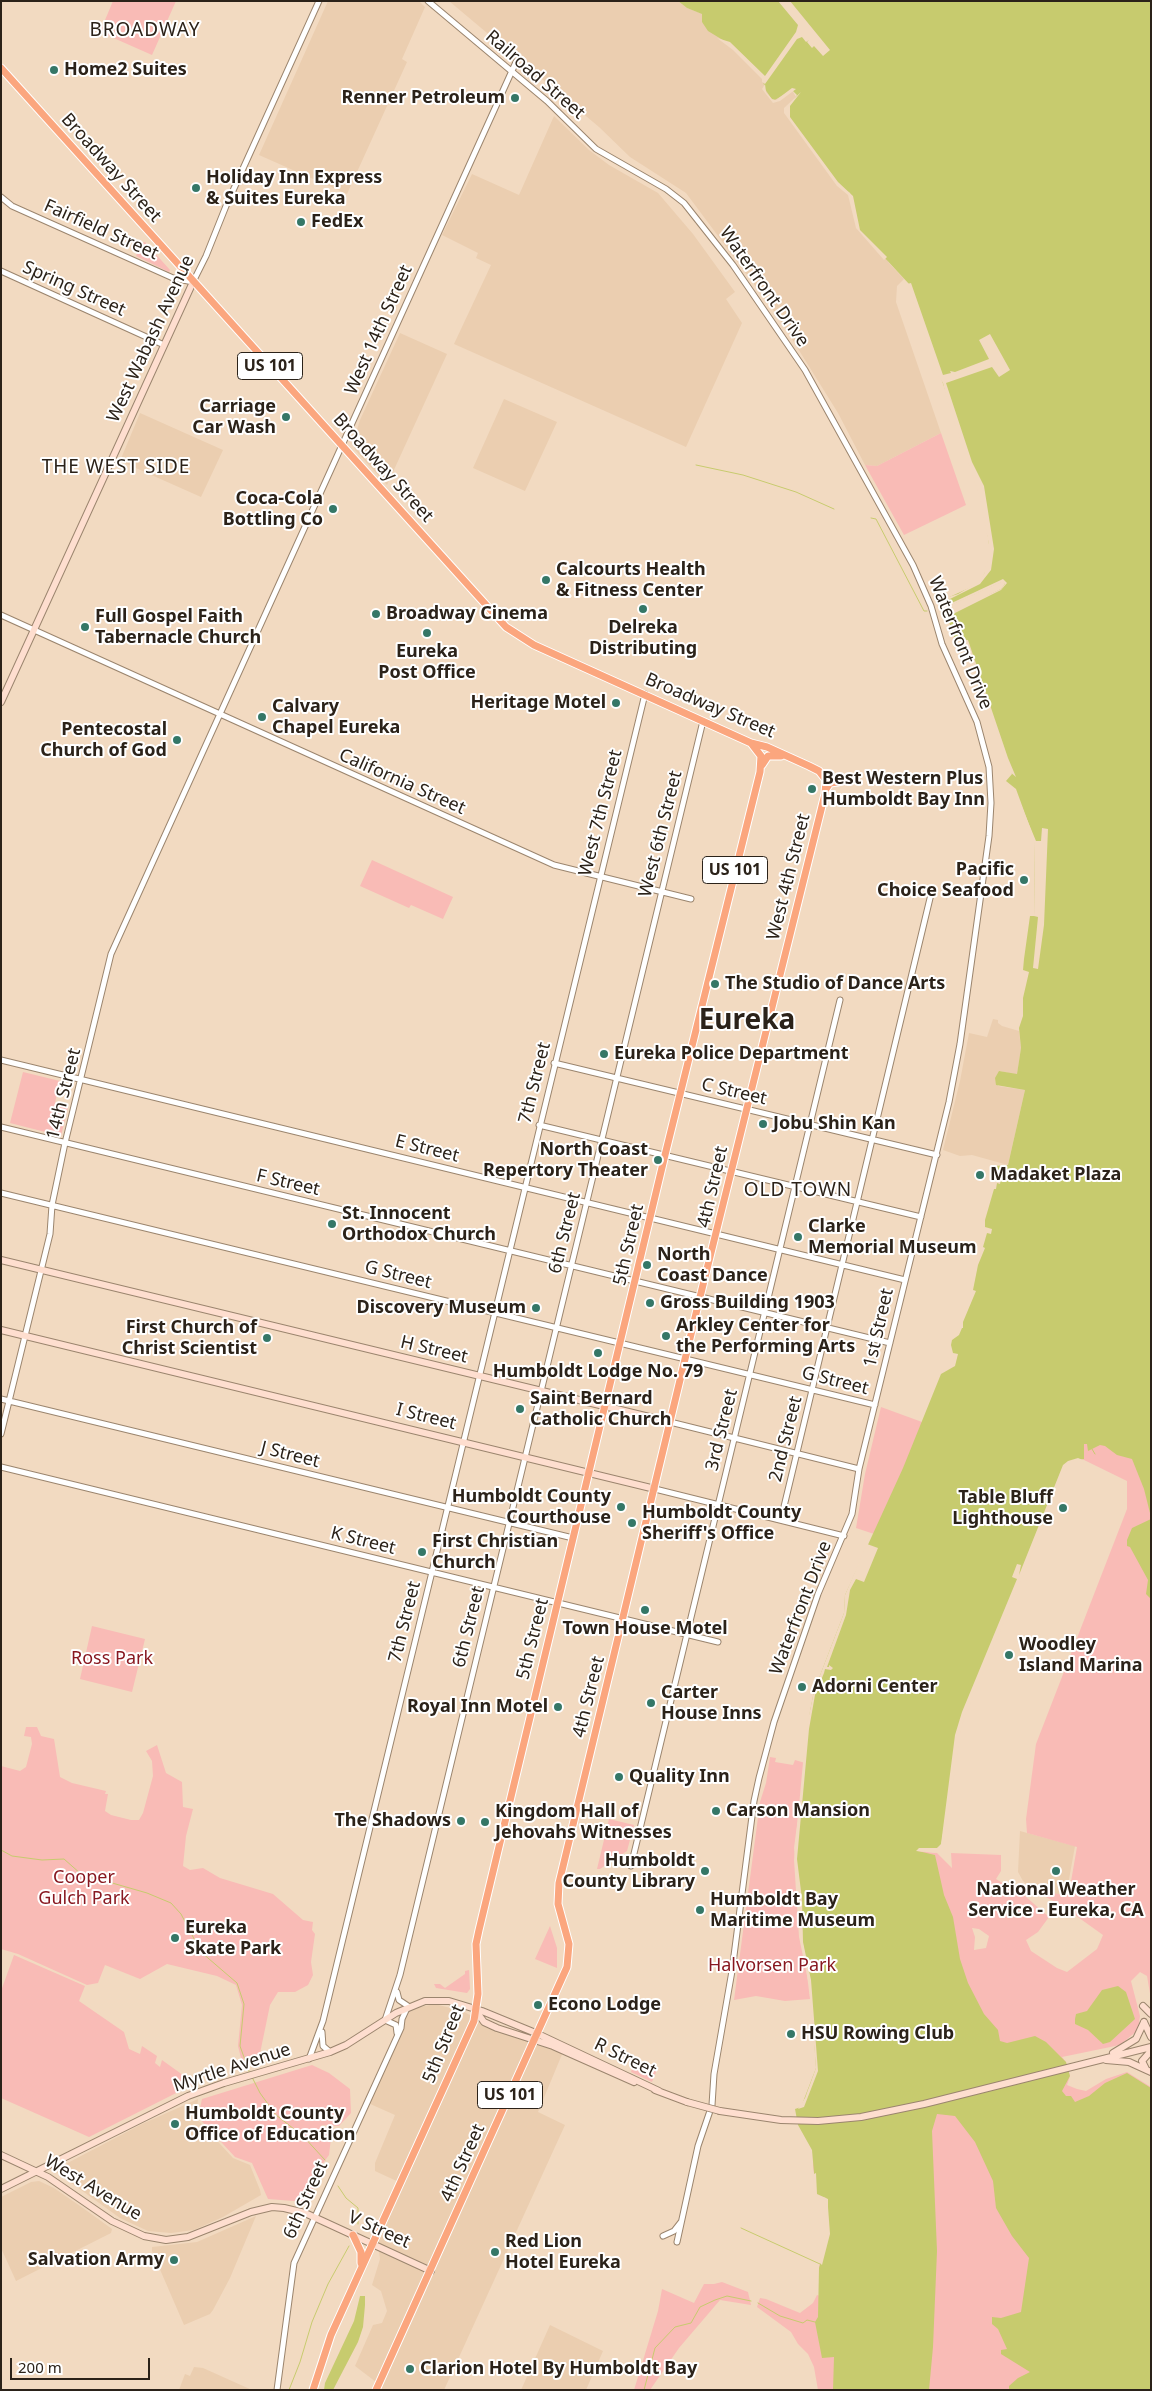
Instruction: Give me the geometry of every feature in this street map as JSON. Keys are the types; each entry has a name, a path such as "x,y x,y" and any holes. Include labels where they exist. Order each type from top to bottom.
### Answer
{"highway":[{"name":"Broadway Street","path":"1,68 192,282 506,627 534,645 751,743 767,747 814,768 824,776"},
{"path":"751,743 760,756 761,767"},
{"path":"761,767 763,761 768,756 788,757"},
{"name":"5th Street","path":"372,2244 473,2022 476,2011 478,1994 476,1944 710,969 761,767"},
{"name":"West 4th Street","path":"777,985 826,789 824,776"},
{"path":"826,789 830,783 838,782"},
{"name":"4th Street","path":"376,2390 567,1967 569,1944 558,1904 558,1889 777,985"},
{"path":"353,2235 361,2252 360,2270"},
{"name":"US 101","path":"313,2390 320,2362 372,2244"}],"main road":[{"name":"West Wabash Avenue","path":"1,702 192,282"},
{"name":"H Street","path":"1,1260 670,1422"},
{"name":"I Street","path":"1,1330 655,1489"},
{"name":"Myrtle Avenue","path":"1,2189 188,2096 224,2083 309,2059 346,2045 408,2006 425,2001 441,2000 457,2003 476,2011"},
{"path":"1143,2006 1151,2014"},
{"name":"R Street","path":"476,2011 484,2022 491,2025 537,2036"},
{"name":"R Street","path":"476,2011 482,2011 644,2086 687,2102 724,2112 772,2120 840,2119 886,2113 1097,2060"},
{"path":"1147,2021 1151,2037"},
{"path":"1097,2060 1128,2046 1138,2036 1147,2021"},
{"path":"1097,2060 1151,2047"},
{"path":"1149,2071 1142,2060 1151,2051"},
{"path":"1097,2060 1124,2061 1149,2071"},
{"name":"West Avenue","path":"1,2155 38,2172 112,2221 144,2236 154,2238 171,2240 197,2236 251,2212 272,2207 292,2209 314,2217"},
{"name":"V Street","path":"314,2217 431,2271"}],"street":[{"name":"West Wabash Avenue","path":"192,282 206,256 226,206 319,1"},
{"name":"Railroad Street","path":"428,1 560,113 596,149 666,189 684,203"},
{"name":"West 14th Street","path":"193,772 516,62"},
{"name":"Fairfield Street","path":"1,197 12,206 173,278 192,282"},
{"name":"Waterfront Drive","path":"684,203 733,265 791,348 884,510 931,606 942,644 968,699 982,738 989,776 989,836 960,1044 937,1155"},
{"name":"Spring Street","path":"1,271 164,345"},
{"name":"California Street","path":"1,615 554,865 691,900"},
{"name":"West 7th Street","path":"584,938 644,694"},
{"name":"West 6th Street","path":"646,953 703,721"},
{"name":"14th Street","path":"1,1434 27,1336 50,1234 52,1205 65,1143 111,954 193,772"},
{"name":"2nd Street","path":"781,1519 932,890"},
{"name":"7th Street","path":"323,2021 584,938"},
{"name":"6th Street","path":"385,2020 397,1987 646,953"},
{"name":"3rd Street","path":"631,1866 840,1000"},
{"name":"E Street","path":"1,1060 905,1280"},
{"name":"C Street","path":"554,1063 937,1155"},
{"path":"539,1125 921,1217"},
{"name":"F Street","path":"1,1127 890,1343"},
{"name":"1st Street","path":"844,1536 854,1506 859,1469 937,1155"},
{"name":"G Street","path":"1,1193 875,1405"},
{"name":"J Street","path":"1,1399 573,1538"},
{"name":"H Street","path":"670,1422 859,1469"},
{"name":"K Street","path":"1,1466 718,1642"},
{"name":"I Street","path":"655,1489 844,1536"},
{"name":"Waterfront Drive","path":"677,2242 698,2146 712,2105 714,2074 732,1972 754,1801 759,1778 774,1722 818,1594 844,1536"},
{"path":"397,1987 397,1997 408,2006"},
{"name":"6th Street","path":"277,2390 292,2270 314,2217 398,2033 408,2006"},
{"path":"385,2020 396,2025 398,2033"},
{"path":"323,2021 321,2037 323,2046 330,2052"},
{"path":"309,2059 323,2021"},
{"path":"663,2236 674,2231 683,2220"}],"shaded area":[{"path":"328,1 419,1 425,7 402,59 407,62 347,194 259,155"},
{"path":"449,1 678,1 687,8 703,14 702,22 792,90 889,263 904,279 897,286 896,302 941,433 877,466 865,465 838,413 777,315 686,193 630,157 599,127"},
{"path":"678,1 1151,1 1151,1517 1144,1489 1132,1459 1117,1455 1105,1446 1100,1445 1088,1451 1087,1444 1084,1444 1084,1459 1071,1461 1064,1471 960,1723 941,1846 934,1850 918,1851 935,1855 944,1895 953,1917 960,1959 968,1983 984,2014 998,2030 1000,2041 1007,2043 1035,2036 1046,2042 1066,2062 1070,2076 1062,2091 1066,2096 1071,2096 1075,2102 1089,2096 1105,2083 1127,2073 1151,2088 1151,2390 1009,2390 1009,2386 1018,2378 1030,2372 1001,2354 1001,2350 1007,2349 998,2329 992,2324 992,2317 1001,2318 1021,2312 1029,2258 1012,2236 996,2208 993,2181 975,2142 955,2116 937,2114 932,2131 937,2251 933,2347 929,2390 833,2390 834,2357 822,2358 815,2322 818,2317 819,2268 829,2234 826,2198 816,2195 812,2150 798,2125 795,2109 801,2107 816,2068 810,1980 802,1939 795,1859 810,1711 814,1691 844,1613 845,1595 903,1468 941,1374 955,1366 958,1354 953,1353 952,1340 959,1335 963,1328 963,1322 976,1291 973,1290 978,1265 985,1248 983,1247 987,1233 991,1234 992,1229 985,1227 985,1220 994,1189 996,1189 997,1183 1000,1184 1001,1178 999,1177 1000,1171 994,1170 995,1166 1008,1165 1025,1090 996,1085 995,1078 999,1071 1017,1074 1021,1048 1019,1028 1023,1016 1023,998 1029,972 1023,970 1024,959 1030,916 1034,916 1035,841 1016,789 1006,781 1012,774 967,641 954,638 949,627 948,615 1001,589 1005,584 1003,581 942,609 940,604 945,599 980,583 991,559 983,501 909,284 859,230 850,193 840,186 789,117 786,111 797,95 792,90 773,101 765,89 762,77 731,45 708,31 702,22 702,14 687,8"},
{"path":"554,116 589,150 609,165 658,193 693,234 735,292 726,299 742,323 686,447 454,344 491,265 476,258 478,253 442,235 472,174 519,195"},
{"path":"400,333 447,354 387,485 355,450 353,442 360,420"},
{"path":"504,399 557,422 525,491 473,468"},
{"path":"140,413 223,450 201,497 120,461"},
{"path":"993,1019 998,1020 998,1023 1002,1026 1019,1031 1021,1048 1017,1075 1000,1071 998,1086 1025,1090 1008,1165 972,1155 960,1156 943,1150 960,1081 969,1033 987,1037"},
{"path":"1151,1519 1151,1599 1146,1594 1148,1580 1130,1547 1127,1546 1127,1540 1132,1528"},
{"path":"1020,1831 1075,1846 1066,1896 1035,1891 1023,1881 1018,1872"},
{"path":"1118,1986 1126,1992 1135,2019 1110,2042 1103,2044 1088,2030 1075,2024 1076,2014 1087,2011 1102,1990"},
{"path":"435,2004 462,2011 510,2035 563,2052 538,2112 565,2125 444,2390 373,2390 376,2382 355,2366 373,2325 382,2323 387,2311 381,2291 372,2285 380,2259 378,2242 403,2184 375,2171 375,2163 395,2115 368,2103 409,2009"},
{"path":"198,2099 196,2118 233,2158 250,2165 260,2190 261,2195 223,2217 194,2230 171,2233 148,2231 120,2218 56,2172 58,2168 142,2124"},
{"path":"39,2181 54,2188 112,2229 111,2233 16,2281 1,2248 1,2197 31,2182"},
{"path":"256,2216 230,2278 213,2310 210,2314 184,2325 152,2251 152,2247 197,2242"},
{"path":"360,2296 365,2296 365,2305 363,2327 358,2342 333,2390 324,2390 325,2383 354,2321"},
{"path":"550,2325 603,2351 586,2390 521,2390"},
{"path":"194,2367 203,2368 252,2390 179,2390 185,2374 190,2376"}],"green space":[{"path":"113,1 176,1 152,55 100,32"},
{"path":"145,242 170,270 169,272 136,256 142,243"},
{"path":"941,433 966,505 904,535 865,465 877,466"},
{"path":"372,860 453,897 443,919 411,905 409,908 360,886"},
{"path":"23,1072 60,1081 55,1103 68,1107 61,1136 10,1123"},
{"path":"953,1367 870,1544 874,1534 856,1528 865,1474 881,1407 922,1422"},
{"path":"1075,1377 1151,1482 1151,1999 1147,1976 1140,1972 1131,1981 1140,2016 1138,2030 1120,2045 1062,2057 1066,2062 1070,2076 1067,2085 1077,2089 1086,2091 1106,2079 1127,2072 1151,2087 1151,2390 924,2390 926,2117 989,2054 918,1851 937,1853 952,1868 951,1853 1001,1855 1001,1871 996,1879 1025,1896 1049,1917 1038,1932 1026,1940 1031,1951 1057,1968 1067,1972 1097,1949 1103,1935 1061,1905 1042,1895 1044,1892 1066,1895 1069,1893 1077,1847 1027,1833 1026,1819 1036,1744 1127,1509 1127,1481 1082,1459","holes":["972,1928 979,1929 989,1936 986,1948 974,1950 975,1937"]},
{"name":"Ross Park","path":"92,1626 145,1639 132,1692 80,1679"},
{"name":"Halvorsen Park","path":"822,1677 825,1680 829,1696 822,1744 816,1761 807,1802 804,1838 806,1919 818,1997 822,2082 819,2101 804,2107 816,2079 818,2061 811,1980 803,1943 810,1999 785,2001 756,1996 734,2000 760,1802 766,1783 770,1757 776,1758 775,1762 793,1765 795,1760 805,1763 794,1848 803,1942 802,1899 797,1859 810,1721 815,1695"},
{"name":"Cooper Gulch Park","path":"26,1727 37,1727 41,1736 54,1739 60,1777 72,1783 106,1791 105,1794 108,1794 105,1811 111,1815 131,1820 139,1820 143,1813 153,1776 152,1761 146,1751 157,1745 166,1773 182,1782 183,1807 193,1809 186,1836 183,1866 190,1870 203,1868 220,1878 273,1894 303,1920 313,1922 312,1930 315,1934 311,1962 313,1975 308,1985 295,1992 278,1992 270,2005 258,2063 243,2066 238,2046 242,2005 236,1985 217,1976 167,1964 140,1979 105,1965 98,1983 87,1985 18,1954 1,1949 1,1766 20,1771 26,1767 32,1744 31,1737 24,1736"},
{"path":"609,1819 634,1825 627,1851 600,1869 597,1869"},
{"path":"550,1926 557,1948 557,1968 535,1959"},
{"path":"14,1955 85,1986 79,2001 124,2032 129,2049 140,2054 142,2046 157,2056 155,2063 160,2067 162,2060 194,2083 89,2137 1,2098 1,1991"},
{"path":"469,1970 470,1989 467,1993 436,1988 434,1984 440,1984 445,1988 465,1974 465,1971"},
{"path":"635,2059 657,2070 652,2082 631,2072"},
{"path":"312,2065 329,2073 350,2089 351,2113 339,2126 321,2125 331,2138 329,2155 318,2170 316,2185 310,2191 306,2202 268,2199 252,2163 235,2157 198,2117 202,2099"},
{"path":"800,2121 820,2121 832,2206 830,2302 835,2353 838,2358 840,2390 818,2390 814,2367 808,2354 798,2344 791,2332 757,2307 760,2298 800,2313 813,2303 817,2295 820,2296 819,2268 820,2263 822,2265 824,2262 830,2234 828,2199 817,2194 816,2174 814,2174 813,2165 814,2148"},
{"path":"722,2282 748,2292 751,2305 720,2300 679,2348 650,2390 634,2390 658,2311 662,2289 694,2303 704,2284"}],"pier":[{"path":"778,1 790,1 830,50 823,56 814,46 812,48 807,42 809,40 806,42 802,37 797,39 765,84 733,50 717,38 730,42 765,76 796,32 798,25"},
{"path":"765,84 766,92 772,99 776,100 792,88 796,89 780,101 773,103 762,89"},
{"path":"801,92 790,106 790,117 838,182 853,196 860,230 887,257 884,260 856,228 848,195 837,186 784,113 784,108"},
{"path":"911,283 943,375 989,359 979,340 990,334 1010,370 999,377 992,367 946,383 972,462 984,486 994,549 991,570 980,584 940,604 939,602 942,599 958,594 978,582 984,574 989,545 980,497 948,404 943,383 937,373 907,284"},
{"path":"1003,579 1007,583 1001,590 951,615 949,622 955,639 968,640 1016,777 1010,772 967,644 953,641 946,621 950,612 1001,589 1005,584 1002,582 943,609 941,606 943,607"},
{"path":"1019,800 1036,841 1041,841 1042,828 1048,829 1044,925 1038,969 1033,968 1038,917 1034,916 1035,841 1033,841"},
{"path":"1078,1458 1085,1461 1082,1463 1071,1463 1066,1471 962,1724 943,1847 936,1853 916,1851 919,1848 937,1848 941,1844 955,1735 962,1712 1017,1579 1012,1577 1017,1564 1021,1565 1019,1575 1063,1465 1068,1461"},
{"path":"867,1544 878,1548 864,1582 856,1579 850,1590 846,1615 827,1667 829,1665 833,1668 831,1670 825,1669 815,1695 809,1729 797,1859 802,1899 803,1942 811,1980 818,2071 804,2107 798,2109 805,2098 816,2068 809,1985 799,1937 794,1860 806,1730 814,1691 844,1613 845,1595"},
{"path":"816,2173 817,2194 828,2199 830,2234 822,2265 819,2262 826,2232 826,2201 814,2196 814,2174"}],"waterway":[{"path":"696,465 743,475 796,492 834,509"},
{"path":"871,518 876,519 924,611 927,611"},
{"path":"1092,1449 1095,1454"},
{"path":"1,1850 12,1856 42,1860 64,1859 81,1874 147,1893 171,1903 181,1914 201,1952 237,1983 244,2004 240,2046 250,2074"},
{"path":"252,2077 260,2093 276,2115 303,2136 325,2160"},
{"path":"338,2186 346,2198 358,2208 358,2224"},
{"path":"741,2228 820,2264"},
{"path":"289,2390 312,2322 328,2284 349,2246"},
{"path":"644,2390 655,2348 675,2327 691,2323 700,2307 715,2300 727,2296 751,2301"},
{"path":"758,2303 780,2316 803,2323 807,2320 815,2322"}],"place":[{"name":"Home2 Suites","path":"54,70"},
{"name":"Renner Petroleum","path":"515,98"},
{"name":"Holiday Inn Express & Suites Eureka","path":"196,188"},
{"name":"FedEx","path":"301,222"},
{"name":"Carriage Car Wash","path":"286,417"},
{"name":"Coca-Cola Bottling Co","path":"333,509"},
{"name":"Calcourts Health & Fitness Center","path":"546,580"},
{"name":"Delreka Distributing","path":"643,609"},
{"name":"Broadway Cinema","path":"376,614"},
{"name":"Full Gospel Faith Tabernacle Church","path":"85,627"},
{"name":"Eureka Post Office","path":"427,633"},
{"name":"Heritage Motel","path":"616,703"},
{"name":"Calvary Chapel Eureka","path":"262,717"},
{"name":"Pentecostal Church of God","path":"177,740"},
{"name":"Best Western Plus Humboldt Bay Inn","path":"812,789"},
{"name":"Pacific Choice Seafood","path":"1024,880"},
{"name":"The Studio of Dance Arts","path":"715,984"},
{"name":"Eureka Police Department","path":"604,1054"},
{"name":"Jobu Shin Kan","path":"763,1124"},
{"name":"North Coast Repertory Theater","path":"658,1160"},
{"name":"Madaket Plaza","path":"980,1175"},
{"name":"St. Innocent Orthodox Church","path":"332,1224"},
{"name":"Clarke Memorial Museum","path":"798,1237"},
{"name":"North Coast Dance","path":"647,1265"},
{"name":"Gross Building 1903","path":"650,1303"},
{"name":"Discovery Museum","path":"536,1308"},
{"name":"Arkley Center for the Performing Arts","path":"666,1336"},
{"name":"First Church of Christ Scientist","path":"267,1338"},
{"name":"Humboldt Lodge No. 79","path":"598,1353"},
{"name":"Saint Bernard Catholic Church","path":"520,1409"},
{"name":"Humboldt County Courthouse","path":"621,1507"},
{"name":"Table Bluff Lighthouse","path":"1063,1508"},
{"name":"Humboldt County Sheriff's Office","path":"632,1523"},
{"name":"First Christian Church","path":"422,1552"},
{"name":"Town House Motel","path":"645,1610"},
{"name":"Woodley Island Marina","path":"1009,1655"},
{"name":"Adorni Center","path":"802,1687"},
{"name":"Carter House Inns","path":"651,1703"},
{"name":"Royal Inn Motel","path":"558,1707"},
{"name":"Quality Inn","path":"619,1777"},
{"name":"Carson Mansion","path":"716,1811"},
{"name":"The Shadows","path":"461,1821"},
{"name":"Kingdom Hall of Jehovahs Witnesses","path":"485,1822"},
{"name":"Humboldt County Library","path":"705,1871"},
{"name":"National Weather Service - Eureka, CA","path":"1056,1871"},
{"name":"Humboldt Bay Maritime Museum","path":"700,1910"},
{"name":"Eureka Skate Park","path":"175,1938"},
{"name":"Econo Lodge","path":"538,2005"},
{"name":"HSU Rowing Club","path":"791,2034"},
{"name":"Humboldt County Office of Education","path":"175,2124"},
{"name":"Red Lion Hotel Eureka","path":"495,2252"},
{"name":"Salvation Army","path":"174,2260"},
{"name":"Clarion Hotel By Humboldt Bay","path":"410,2369"}],"district":[{"name":"BROADWAY","path":"145,31"},
{"name":"THE WEST SIDE","path":"116,468"},
{"name":"Eureka","path":"747,1021"},
{"name":"OLD TOWN","path":"798,1191"}]}
